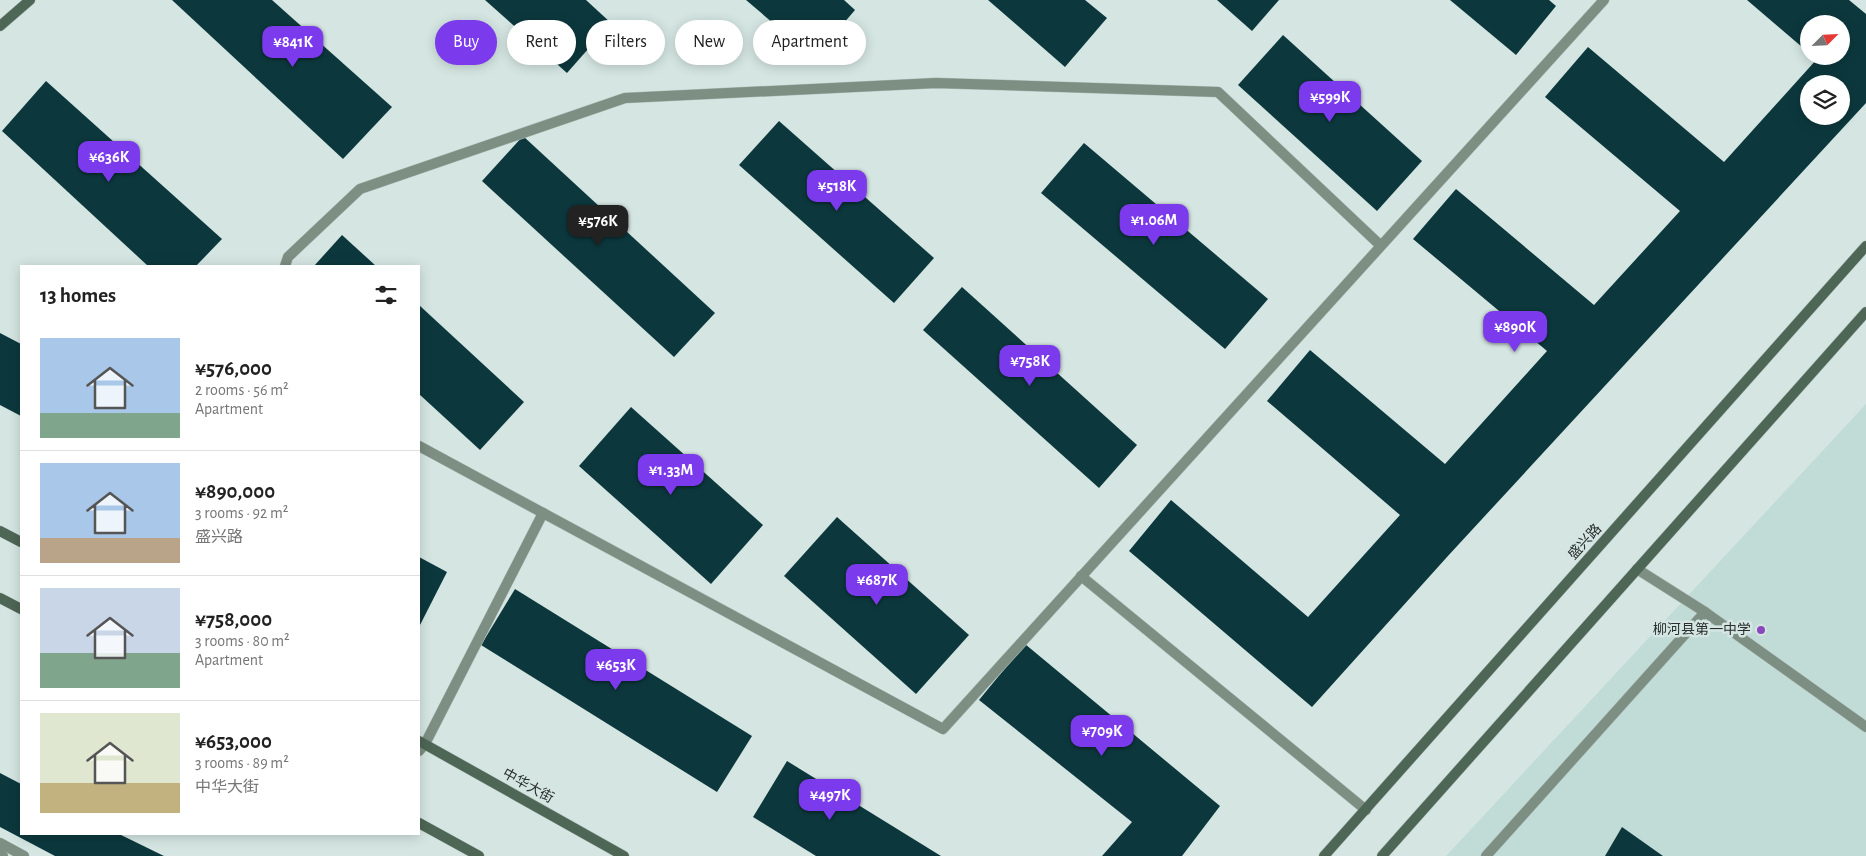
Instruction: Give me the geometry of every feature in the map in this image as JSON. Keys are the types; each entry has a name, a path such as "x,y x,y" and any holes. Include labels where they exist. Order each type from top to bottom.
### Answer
{"street":[{"path":"0,26 30,0"},
{"path":"420,447 943,729 1604,0"},
{"path":"285,265 288,258 360,189 625,98 936,83 1218,92 1380,245"},
{"name":"盛兴路","path":"1324,856 1866,246"},
{"path":"1382,856 1866,312"},
{"path":"421,746 543,513"},
{"path":"0,531 20,541"},
{"path":"1637,569 1705,612 1866,727"},
{"path":"1081,576 1366,810"},
{"path":"0,598 20,608"},
{"path":"1486,856 1705,612"},
{"name":"中华大街","path":"421,746 624,856"},
{"path":"420,824 476,855"},
{"path":"0,843 24,856"}],"shaded area":[{"name":"柳河县第一中学","path":"1866,404 1866,856 1446,856"}],"building":[{"path":"172,0 272,0 392,107 343,159"},
{"path":"485,0 586,0 608,20 586,20 586,51 576,63 576,20 507,20"},
{"path":"746,0 844,0 855,10 846,20 769,20"},
{"path":"988,0 1085,0 1107,18 1065,67"},
{"path":"1217,0 1279,0 1252,31"},
{"path":"1450,0 1549,0 1556,6 1516,55"},
{"path":"1747,0 1849,0 1866,14 1866,103 1850,120 1850,75 1803,75 1812,65 1850,65 1850,15 1800,15 1800,45"},
{"path":"1283,35 1422,161 1377,211 1238,85"},
{"path":"1588,47 1724,162 1800,78 1800,125 1846,125 1447,557 1312,707 1129,551 1171,500 1308,617 1400,515 1267,401 1310,350 1445,464 1547,351 1413,239 1456,189 1594,305 1680,211 1545,97"},
{"path":"558,65 574,65 567,73"},
{"path":"46,81 222,239 197,265 147,265 2,131"},
{"path":"779,121 934,258 894,303 739,165"},
{"path":"523,136 715,313 674,357 482,181"},
{"path":"1084,143 1268,299 1225,349 1041,193"},
{"path":"342,235 375,265 315,265"},
{"path":"962,287 1137,445 1099,488 923,330"},
{"path":"420,306 524,402 480,450 420,395"},
{"path":"0,333 20,343 20,415 0,405"},
{"path":"631,407 763,525 711,584 579,466"},
{"path":"837,517 969,635 916,694 784,576"},
{"path":"420,558 447,572 420,625"},
{"path":"515,589 752,736 717,792 481,645"},
{"path":"1025,644 1220,806 1182,856 1102,856 1132,822 979,700"},
{"path":"787,761 941,856 816,856 753,817"},
{"path":"0,773 20,783 20,835 121,835 164,856 55,856 0,827"},
{"path":"1622,827 1663,856 1605,856"}],"place":[{"name":"柳河县第一中学","path":"1761,630"}]}
